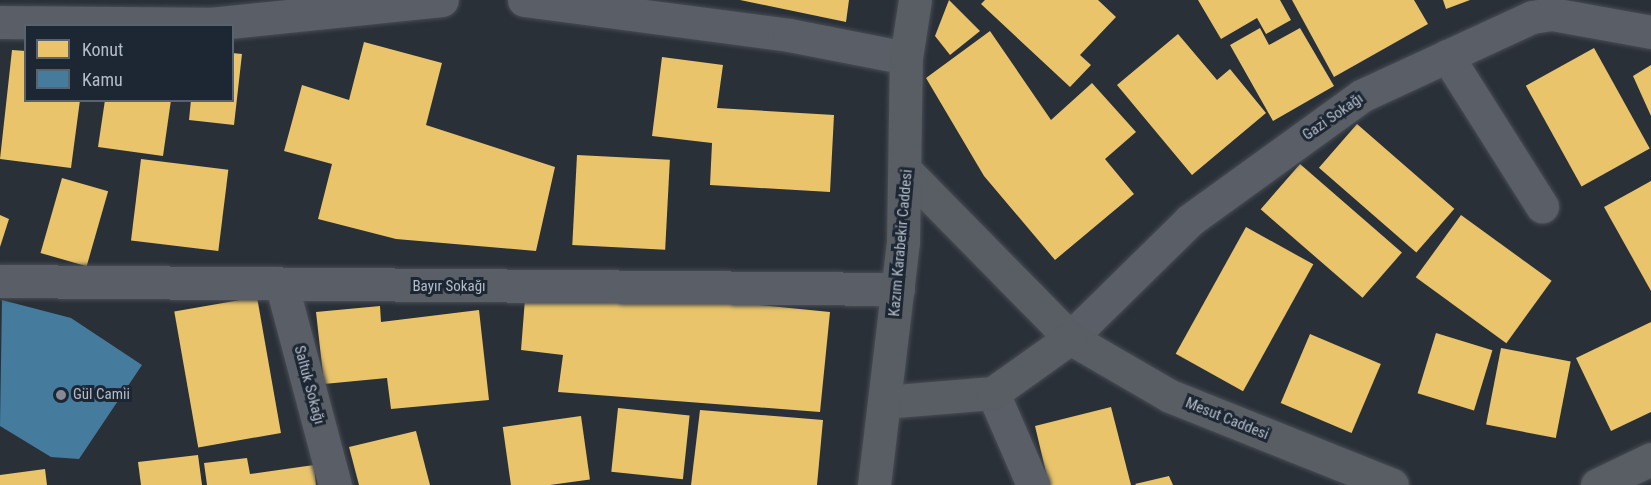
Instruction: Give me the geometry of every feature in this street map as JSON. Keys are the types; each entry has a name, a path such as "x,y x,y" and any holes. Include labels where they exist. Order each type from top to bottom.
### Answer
{"street":[{"path":"0,22 210,24 442,0"},
{"path":"524,0 789,35 906,57"},
{"name":"Kazım Karabekir Caddesi","path":"874,485 898,289 908,173 906,57 915,0"},
{"name":"Gazi Sokağı","path":"1070,338 1190,220 1361,96 1532,17 1552,14 1651,32"},
{"path":"1447,56 1542,206"},
{"name":"Mesut Caddesi","path":"908,173 1070,338 1170,396 1392,485"},
{"name":"Bayır Sokağı","path":"0,281 282,286 898,289"},
{"name":"Saltuk Sokağı","path":"282,286 335,485"},
{"path":"884,402 993,393 1070,338"},
{"path":"993,393 1033,485"},
{"path":"1597,485 1651,459"}],"building: Konut":[{"path":"740,0 849,0 846,22"},
{"path":"949,0 980,31 950,55 935,36"},
{"path":"985,0 1098,0 1116,17 1080,55 1091,65 1070,87 981,4"},
{"path":"1198,0 1280,0 1291,20 1266,34 1257,18 1221,39"},
{"path":"1292,0 1414,0 1428,24 1334,77"},
{"path":"1443,0 1470,0 1446,9"},
{"path":"1260,28 1269,45 1300,28 1334,86 1273,121 1230,45"},
{"path":"990,31 1051,120 1092,83 1136,132 1105,159 1134,194 1055,260 984,176 926,78"},
{"path":"1178,34 1217,80 1230,69 1266,113 1192,175 1117,85"},
{"path":"364,42 442,63 426,125 555,167 536,251 396,239 318,219 332,164 284,151 302,85 349,100"},
{"path":"1594,48 1650,149 1582,186 1526,86"},
{"path":"12,50 24,51 24,102 80,102 71,168 0,159"},
{"path":"234,53 242,54 234,125 189,120 191,102 234,102"},
{"path":"662,57 723,65 717,108 834,115 830,192 710,185 712,143 652,136"},
{"path":"1651,65 1651,116 1633,76"},
{"path":"105,102 171,102 163,156 98,147"},
{"path":"1357,124 1454,209 1416,252 1319,168"},
{"path":"577,155 670,160 665,250 572,245"},
{"path":"141,159 228,170 218,251 131,240"},
{"path":"1300,164 1402,253 1363,298 1261,209"},
{"path":"62,178 108,191 87,266 41,253"},
{"path":"1651,181 1651,291 1604,207"},
{"path":"0,215 9,219 0,247"},
{"path":"1461,215 1552,281 1506,343 1416,277"},
{"path":"1246,227 1313,264 1243,391 1176,354"},
{"path":"666,296 830,312 820,412 558,392 563,355 521,350 525,299"},
{"path":"257,297 281,433 198,447 174,312"},
{"path":"380,306 381,322 479,310 489,400 391,409 387,378 324,384 316,312"},
{"path":"1651,322 1651,412 1611,431 1576,358"},
{"path":"1436,333 1492,350 1474,410 1418,393"},
{"path":"1310,334 1381,364 1352,433 1281,403"},
{"path":"1501,348 1571,362 1556,438 1486,425"},
{"path":"1111,407 1131,485 1049,485 1035,426"},
{"path":"618,408 690,416 683,479 611,472"},
{"path":"700,410 823,420 817,485 691,485"},
{"path":"581,416 590,479 550,485 511,485 503,427"},
{"path":"416,431 430,485 359,485 349,447"},
{"path":"198,455 202,485 141,485 138,462"},
{"path":"247,458 250,474 314,465 316,485 207,485 204,463"},
{"path":"45,469 47,485 0,485 0,475"},
{"path":"1169,476 1173,485 1135,484"}],"building: Kamu":[{"name":"Gül Camii","path":"2,300 71,318 142,365 79,459 51,457 0,426"}],"place":[{"name":"Gül Camii","path":"61,395"}]}
